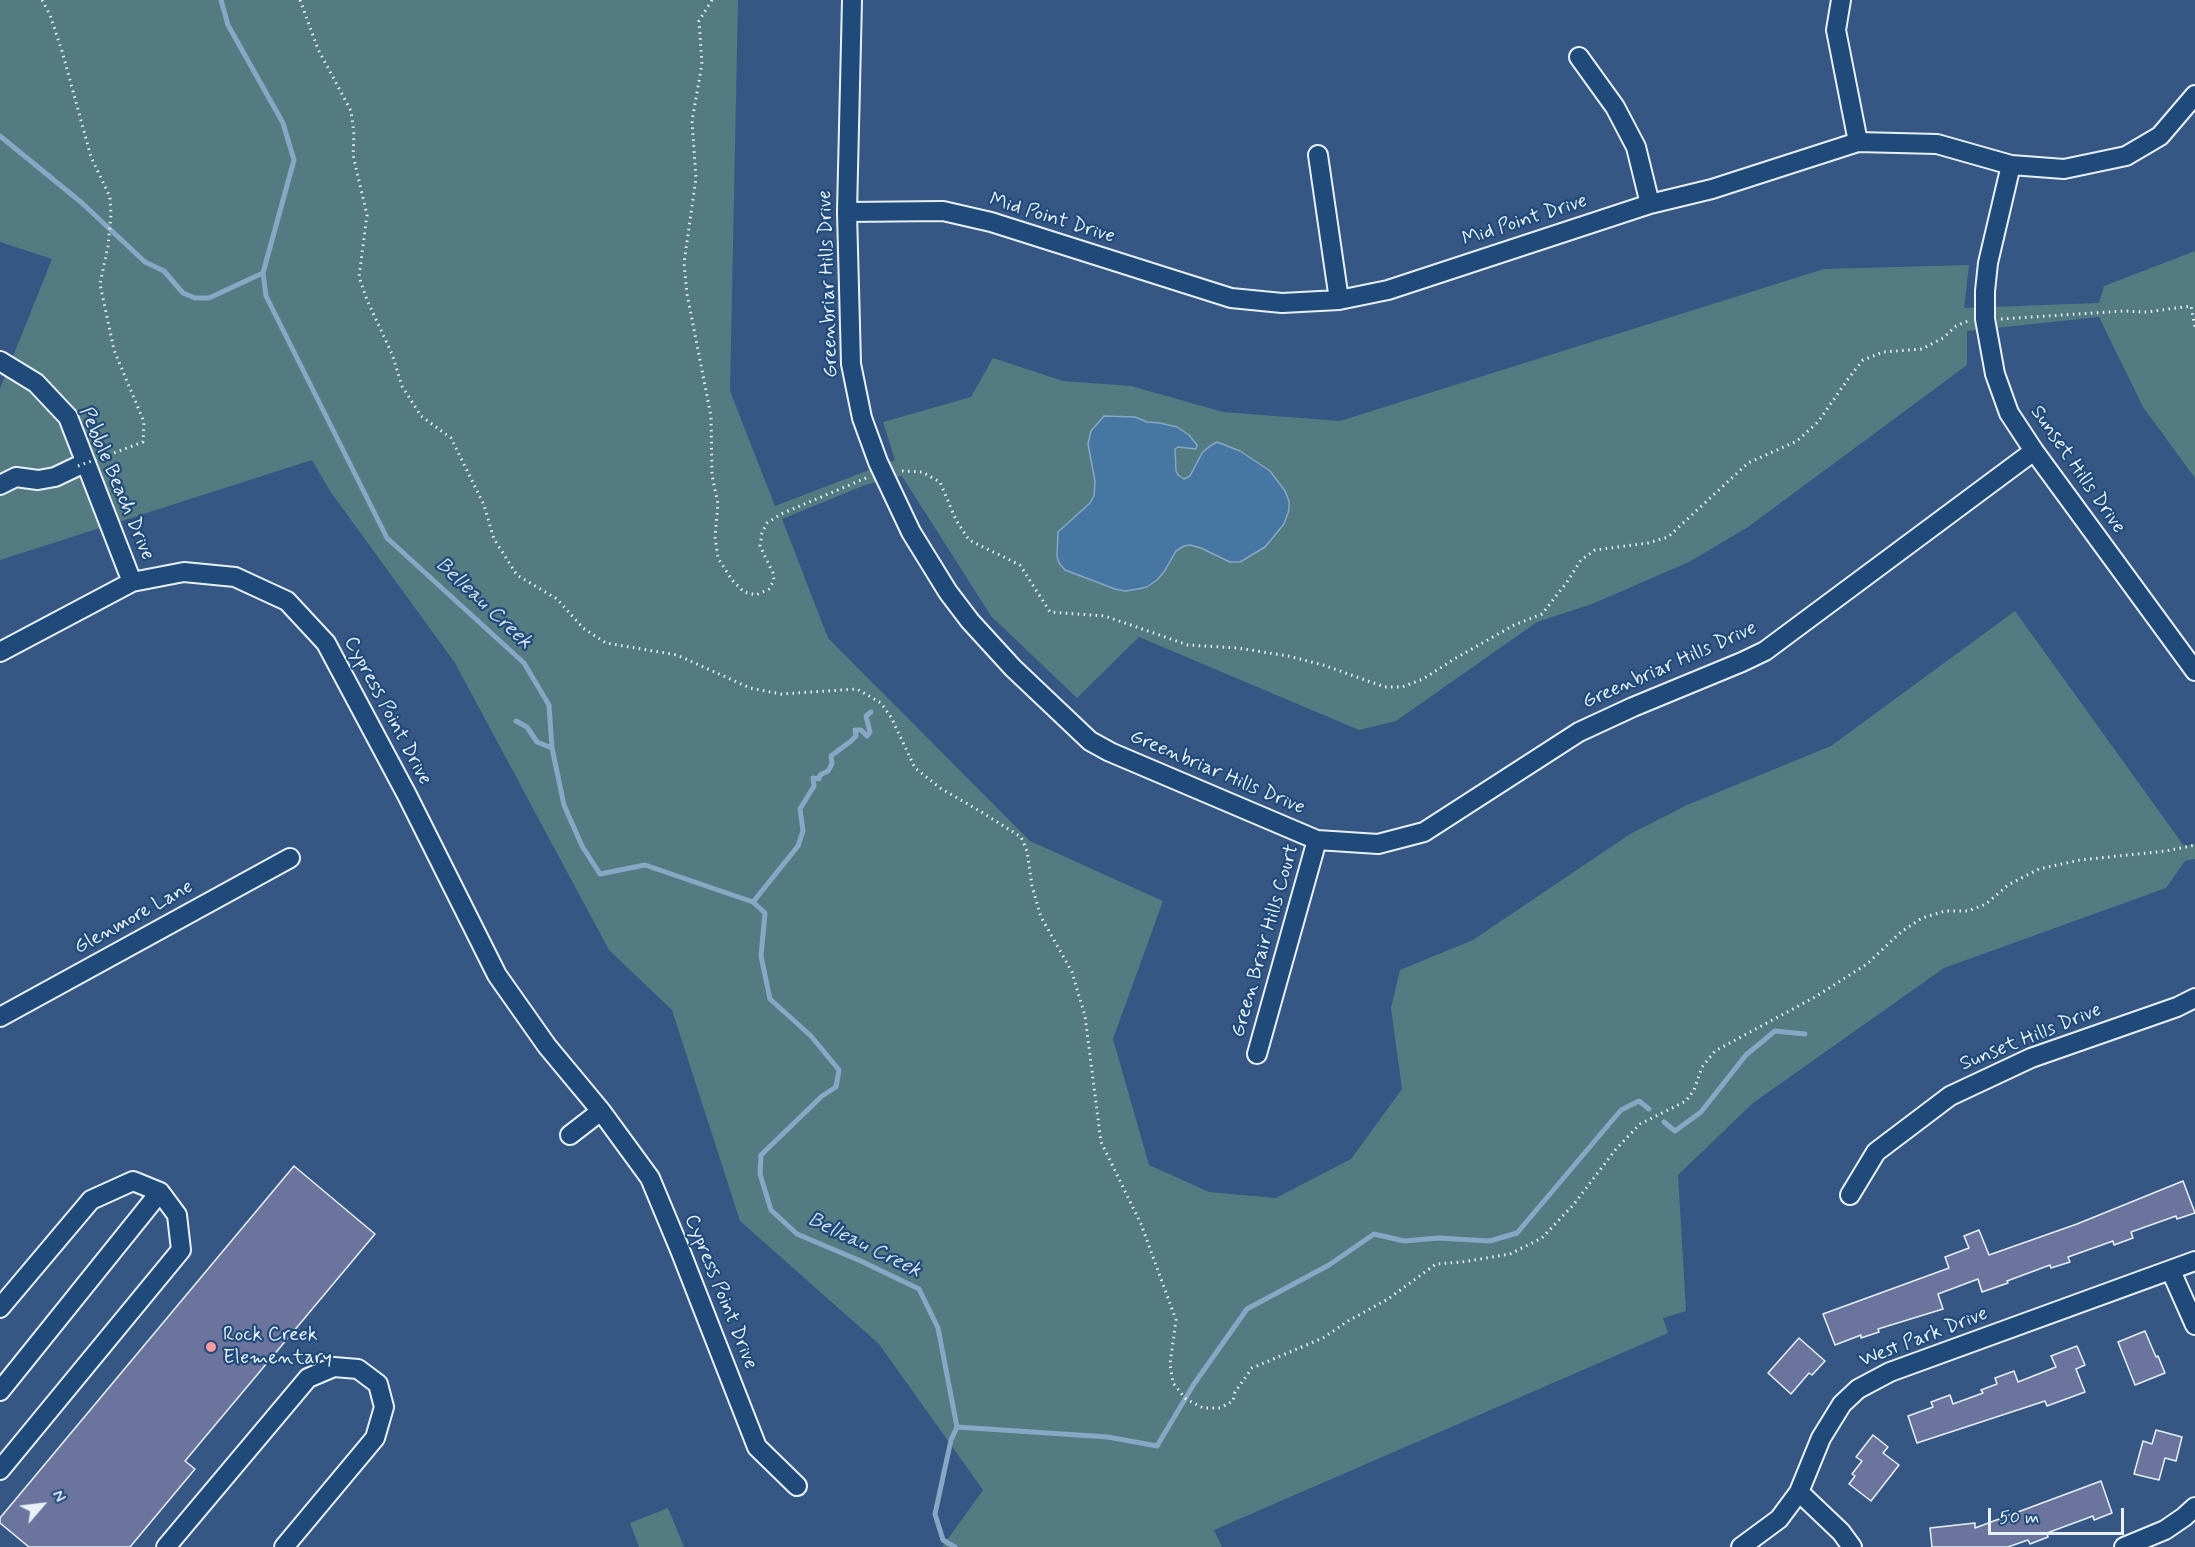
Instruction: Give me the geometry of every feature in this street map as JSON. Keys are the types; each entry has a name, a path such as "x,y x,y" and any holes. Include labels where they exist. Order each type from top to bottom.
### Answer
{"street":[{"name":"Greenbriar Hills Drive","path":"852,0 847,212 851,364 862,418 884,474 911,532 953,600 970,621 1013,668 1090,741 1132,762 1317,840 1378,844 1424,832 1579,732 1765,651 2034,451"},
{"path":"1841,0 1836,30 1858,142"},
{"path":"1579,57 1615,107 1636,147 1650,204"},
{"name":"Mid Point Drive","path":"847,212 943,211 991,222 1231,297 1282,303 1339,300 1388,290 1650,204 1712,189 1858,142 1937,144 2011,165 2064,169 2126,156 2160,136 2195,95"},
{"path":"1318,155 1339,300"},
{"name":"Sunset Hills Drive","path":"2011,165 1988,263 1985,291 1985,320 1998,384 2010,413 2034,451 2195,671"},
{"name":"Pebble Beach Drive","path":"0,361 36,383 68,417 132,582"},
{"path":"0,485 16,477 38,480 55,477 78,466"},
{"name":"Cypress Point Drive","path":"0,652 132,582 184,573 235,577 287,601 326,643 407,795 497,975 547,1046 601,1111 650,1178 757,1447 797,1486"},
{"name":"Green Brair Hills Court","path":"1257,1054 1317,840"},
{"name":"Glenmore Lane","path":"0,1017 290,858"},
{"name":"Sunset Hills Drive","path":"1850,1195 1876,1152 1950,1096 2031,1058 2176,1007 2195,998"},
{"path":"570,1135 601,1111"},
{"path":"0,1308 91,1200 134,1181 160,1191 177,1215 181,1250 0,1470"},
{"path":"0,1390 160,1191"},
{"name":"West Park Drive","path":"1741,1547 1779,1519 1799,1492 1821,1437 1842,1404 1873,1379 2195,1261"},
{"path":"2171,1270 2195,1325"},
{"path":"166,1547 308,1378 334,1367 358,1369 378,1384 384,1407 375,1438 284,1547"},
{"path":"1799,1492 1841,1532 1852,1547"},
{"path":"2124,1547 2165,1530 2184,1518 2195,1507"}],"path":[{"path":"42,0 50,15 62,51 92,157 110,197 108,242 100,284 114,350 144,422 143,442 78,466"},
{"path":"300,0 318,49 351,111 354,134 353,155 367,215 359,277 366,300 392,354 402,386 421,416 451,438 484,505 494,539 517,575 557,599 583,628 606,643 677,656 750,688 781,694 857,689 881,703 891,717 915,768 940,788 1021,837 1027,851 1032,886 1041,917 1072,972 1085,1016 1101,1142 1141,1224 1176,1320 1170,1364 1173,1383 1186,1399 1203,1408 1221,1408 1233,1401 1235,1392 1252,1368 1323,1338 1388,1299 1436,1264 1510,1254 1542,1238 1574,1204 1616,1149 1640,1124 1686,1101 1694,1090 1702,1067 1715,1051 1815,997 1867,964 1901,932 1922,918 1945,911 1968,911 1986,904 2008,885 2039,869 2080,860 2166,851 2195,845"},
{"path":"712,0 699,21 702,64 692,121 696,177 684,263 691,317 711,416 712,475 718,504 715,537 718,558 732,580 744,592 756,595 769,589 774,580 760,546 767,523 781,514 857,482 884,474 906,471 922,472 940,482 956,520 969,540 1020,565 1050,612 1105,616 1188,645 1238,648 1288,656 1323,665 1385,687 1402,687 1423,679 1514,625 1542,614 1581,560 1595,550 1648,543 1668,537 1748,463 1797,441"}],"green space":[{"path":"0,0 738,0 730,391 775,506 895,460 883,422 971,397 993,358 1063,381 1131,386 1223,412 1340,421 1824,269 1969,265 1964,308 2099,303 2104,286 2195,251 2195,478 2143,407 2099,317 1967,331 1967,365 1748,527 1689,562 1592,604 1537,622 1396,721 1359,730 1139,637 1077,698 991,616 902,476 865,485 782,519 828,638 1030,841 1163,901 1113,1039 1149,1165 1209,1192 1276,1198 1351,1159 1402,1089 1391,1008 1400,970 1473,940 1630,834 1687,805 1831,746 2015,611 2184,846 2195,844 2195,859 2185,861 2166,888 1944,968 1753,1103 1678,1175 1686,1311 1663,1318 1668,1333 1214,1530 1222,1547 942,1547 983,1490 879,1344 740,1221 672,1010 609,950 455,663 330,491 312,460 0,560 0,389 52,259 0,242"},
{"path":"668,1508 684,1547 639,1547 630,1523"}],"water":[{"path":"1104,416 1135,417 1147,422 1177,427 1189,435 1197,445 1196,449 1178,447 1175,449 1176,471 1184,479 1190,476 1202,453 1217,442 1240,451 1270,471 1285,491 1289,501 1289,510 1284,524 1265,547 1240,562 1230,562 1201,548 1184,546 1176,551 1157,580 1147,587 1138,589 1125,591 1115,589 1065,570 1057,556 1058,532 1090,503 1094,496 1095,481 1088,444 1091,431"}],"building":[{"name":"Rock Creek Elementary","path":"294,1166 375,1234 185,1461 195,1469 130,1547 29,1547 0,1523 0,1518"},
{"path":"2183,1181 2195,1213 2177,1219 2176,1216 2131,1232 2133,1238 2114,1245 2113,1241 2068,1257 2070,1262 2051,1268 2050,1265 1982,1292 1978,1279 1938,1294 1943,1309 1835,1345 1823,1314 1949,1268 1945,1257 1969,1248 1964,1236 1979,1230 1989,1255 2077,1224"},
{"path":"2145,1331 2165,1373 2135,1385 2118,1342"},
{"path":"1799,1338 1825,1361 1812,1375 1809,1373 1791,1394 1768,1373"},
{"path":"2077,1346 2085,1365 2076,1369 2085,1392 2047,1406 2045,1401 1917,1443 1908,1416 1933,1407 1931,1402 1950,1395 1953,1404 1983,1393 1981,1390 1997,1384 1995,1378 2014,1371 2018,1382 2056,1367 2051,1356"},
{"path":"2156,1430 2182,1437 2176,1461 2165,1458 2159,1480 2134,1474 2143,1441 2152,1444"},
{"path":"1873,1435 1888,1447 1883,1453 1899,1465 1871,1501 1849,1484 1855,1476 1852,1474 1862,1461 1856,1457"},
{"path":"2101,1481 2112,1513 2094,1520 2093,1516 2047,1533 2048,1537 2030,1544 2028,1540 2008,1547 1932,1547 1930,1528 1975,1523 1975,1528"}],"waterway":[{"name":"Belleau Creek","path":"221,0 228,25 283,123 294,160 263,273 266,296 387,538 524,663 549,705 552,748 564,805 582,846 600,874 645,865 753,902 765,913 761,956 770,999 811,1036 839,1070 836,1087 822,1096 761,1155 760,1174 771,1210 797,1234 919,1289 938,1328 957,1427 951,1440 935,1514 943,1540 955,1547"},
{"path":"0,136 82,203 145,262 164,271 183,293 195,298 209,298 263,273"},
{"path":"753,902 798,846 803,831 800,809 814,786 813,778 819,779 820,775 828,771 832,764 831,756 856,736 855,730 861,730 867,736 870,732 866,716 871,712"},
{"path":"516,721 527,727 537,742 552,748"},
{"path":"1664,1122 1675,1131 1701,1112 1746,1055 1775,1031 1805,1034"},
{"path":"957,1427 1108,1437 1157,1446 1194,1384 1247,1309 1329,1265 1374,1234 1404,1241 1438,1238 1490,1241 1517,1233 1621,1110 1639,1101 1649,1109"}],"place":[{"name":"Rock Creek Elementary","path":"211,1347"}]}
